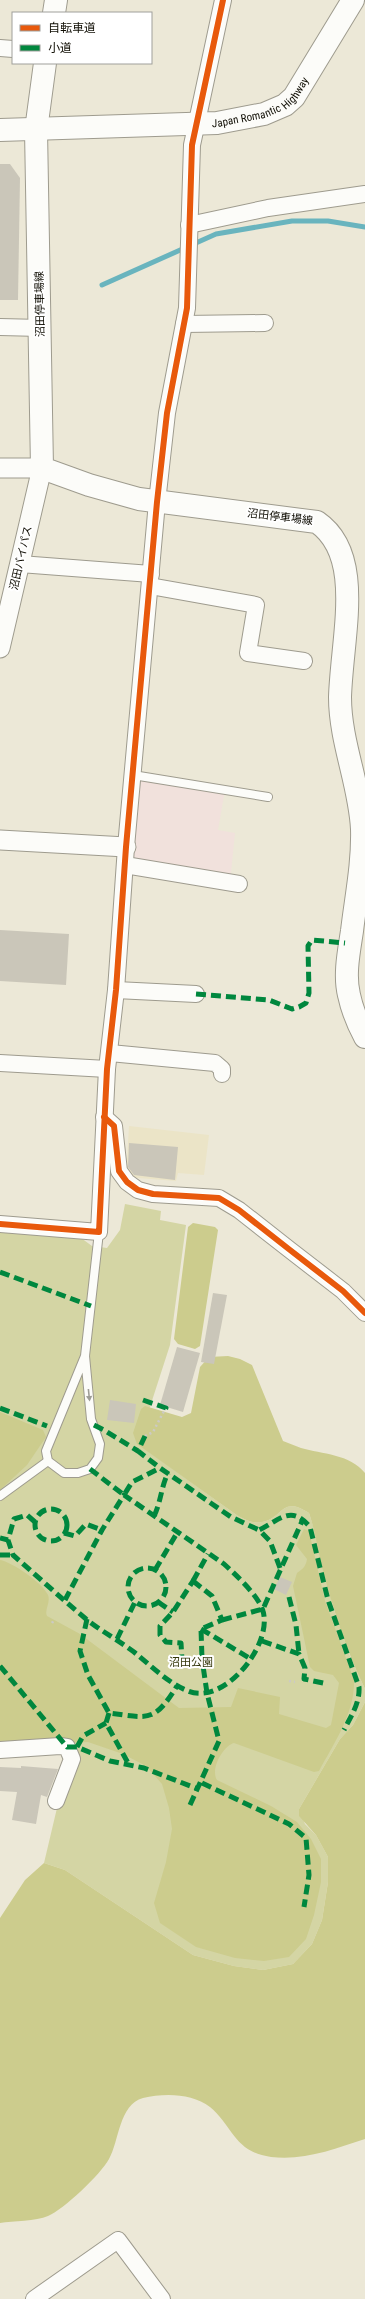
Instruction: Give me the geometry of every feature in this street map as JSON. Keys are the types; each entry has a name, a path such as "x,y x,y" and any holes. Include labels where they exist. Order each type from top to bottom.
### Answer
{"main road":[{"path":"54,12 56,0"},
{"name":"Japan Romantic Highway","path":"0,130 196,125 264,114 285,105 301,87 353,0"},
{"name":"沼田停車場線","path":"45,64 36,130 41,328 42,468 89,485 139,499 317,522 338,531 347,539 362,567 364,577 340,697 345,738 362,827 360,871 348,954 348,994 359,1026 365,1037"}],"street":[{"path":"0,1224 99,1232 107,1069 116,990 126,856 157,502 167,412 187,308 192,145 223,0"},
{"path":"0,48 12,49"},
{"path":"189,225 268,208 365,194"},
{"path":"184,324 265,323"},
{"path":"0,327 41,328"},
{"path":"0,468 42,468"},
{"name":"沼田バイパス","path":"0,648 42,468"},
{"path":"20,564 151,580 256,604 248,653 304,661"},
{"path":"0,840 126,856 239,884"},
{"path":"116,990 196,994"},
{"path":"110,1053 215,1063 222,1069 222,1074"},
{"path":"0,1063 107,1069"},
{"path":"104,1117 114,1126 119,1171 127,1182 138,1190 152,1194 219,1198 239,1210 343,1291 365,1313"},
{"path":"0,1750 60,1746 67,1747 72,1759 56,1800"},
{"path":"34,2299 118,2240 162,2299"}],"lane":[{"path":"133,775 268,798"},
{"path":"85,1356 46,1451 48,1461 64,1473 78,1473 90,1469 98,1458 100,1444 91,1419 85,1356 99,1232"},
{"path":"0,1496 48,1461"}],"path":[{"path":"145,1436 153,1432 164,1411"},
{"path":"289,1681 295,1682"}],"shaded area":[{"path":"133,778 225,790 218,830 235,833 230,882 125,865"},
{"path":"129,1126 209,1135 204,1175 178,1173 176,1181 126,1177"}],"green space":[{"name":"沼田公園","path":"125,1204 161,1211 160,1220 186,1225 170,1345 138,1444 238,1516 247,1520 262,1522 269,1520 283,1509 293,1506 309,1513 334,1610 351,1659 365,1689 365,1702 353,1725 340,1739 299,1809 305,1824 316,1835 328,1857 328,1882 322,1920 312,1944 293,1964 263,1970 234,1966 193,1955 65,1870 44,1863 57,1808 75,1760 51,1748 0,1750 0,1227 77,1235 92,1246 107,1248 120,1230"},
{"path":"193,1223 215,1227 218,1230 200,1346 195,1349 178,1344 174,1339 188,1227"},
{"path":"228,1356 240,1359 252,1365 283,1441 301,1448 344,1458 359,1467 365,1473 365,1689 335,1614 309,1513 293,1506 283,1509 269,1520 253,1522 247,1520 238,1516 137,1444 133,1433 141,1409 145,1406 182,1417 191,1413 200,1367 209,1357"},
{"path":"0,1412 43,1430 46,1437 27,1465 0,1490"},
{"path":"304,1529 309,1531 325,1601 354,1680 353,1692 347,1716 337,1739 319,1771 314,1772 234,1743 226,1748 216,1764 215,1775 217,1780 271,1806 297,1822 311,1839 321,1859 321,1882 314,1915 306,1939 289,1957 264,1961 235,1958 196,1947 160,1923 154,1903 166,1862 172,1829 169,1808 162,1784 146,1766 123,1754 88,1742 0,1746 0,1560 27,1574 45,1590 49,1598 46,1611 47,1616 80,1634 179,1708 231,1707 238,1688 280,1697 279,1714 326,1728 331,1725 339,1683 333,1675 314,1671 310,1667 293,1586 297,1573 304,1567 307,1561 296,1545"},
{"path":"365,1702 365,2139 307,2156 283,2158 271,2157 249,2150 235,2137 218,2114 203,2102 178,2095 151,2096 135,2102 129,2108 124,2115 112,2152 105,2166 63,2207 43,2218 0,2223 0,1918 25,1880 44,1863 65,1870 193,1955 234,1966 263,1970 293,1964 312,1944 322,1920 328,1882 328,1857 316,1835 299,1816 299,1809 340,1739 353,1725"}],"building":[{"path":"0,164 10,164 20,178 18,300 0,300"},
{"path":"0,930 69,934 66,985 0,981"},
{"path":"129,1143 178,1147 175,1180 134,1175 128,1167"},
{"path":"213,1293 227,1295 214,1364 201,1362"},
{"path":"177,1347 200,1353 183,1412 160,1405"},
{"path":"110,1400 136,1404 134,1423 107,1420"},
{"path":"280,1577 292,1582 286,1595 274,1589"},
{"path":"21,1766 58,1769 47,1797 41,1795 36,1824 12,1820 17,1792 0,1791 0,1767 21,1768"}],"waterway":[{"path":"102,285 216,234 292,221 328,221 365,227"}],"marked path":[{"path":"196,994 269,1000 292,1009 299,1007 306,1003 309,993 308,946 312,940 345,943"},
{"path":"0,1272 91,1306"},
{"path":"143,1400 166,1408 164,1411"},
{"path":"0,1408 47,1426"},
{"path":"94,1425 138,1451"},
{"path":"145,1436 138,1451 160,1468"},
{"path":"90,1469 124,1495 132,1482 160,1468 231,1517 259,1530"},
{"path":"154,1516 168,1473"},
{"path":"35,1522 27,1515 14,1519 8,1540 13,1555 86,1619 122,1643 166,1679 181,1688 188,1691 202,1693 216,1690 230,1681 243,1669 253,1655 261,1640 264,1625 261,1605 229,1568 124,1495 102,1530 65,1600"},
{"path":"48,1509 54,1509 63,1513 67,1525 63,1537 54,1541 48,1541 39,1537 35,1528 35,1522 39,1513 48,1509"},
{"path":"280,1568 270,1541 259,1530 285,1516 297,1516 310,1527 328,1600 359,1687 357,1704 344,1730"},
{"path":"222,1620 263,1609 303,1519"},
{"path":"64,1533 75,1536 86,1524 102,1530"},
{"path":"155,1570 177,1533"},
{"path":"0,1538 8,1540"},
{"path":"193,1581 208,1554"},
{"path":"0,1555 13,1555"},
{"path":"147,1568 157,1571 163,1577 166,1587 163,1597 157,1603 147,1606 137,1603 131,1597 128,1587 131,1577 137,1571 147,1568"},
{"path":"193,1581 212,1596 222,1620 201,1629 202,1659 189,1663 182,1660 181,1643 166,1642 160,1635 160,1626 173,1612 193,1581"},
{"path":"289,1597 296,1625 299,1654"},
{"path":"117,1639 135,1602"},
{"path":"158,1602 173,1612"},
{"path":"87,1619 80,1651 88,1675 109,1713 133,1716 149,1715 162,1707 177,1686"},
{"path":"201,1629 251,1659"},
{"path":"262,1641 299,1654 305,1668 304,1679 328,1684"},
{"path":"190,1805 219,1741 207,1693 202,1659"},
{"path":"0,1666 67,1747 77,1747 110,1761 144,1768 198,1789"},
{"path":"109,1713 106,1723 128,1763"},
{"path":"77,1747 83,1736 106,1723"},
{"path":"202,1783 289,1824 306,1838 309,1875 304,1907"}],"cycle path":[{"path":"0,1224 99,1232 107,1069 116,990 126,847 157,502 167,413 187,308 192,145 223,0"},
{"path":"104,1117 114,1126 119,1171 127,1182 138,1190 153,1194 219,1198 239,1210 343,1291 365,1313"}]}
